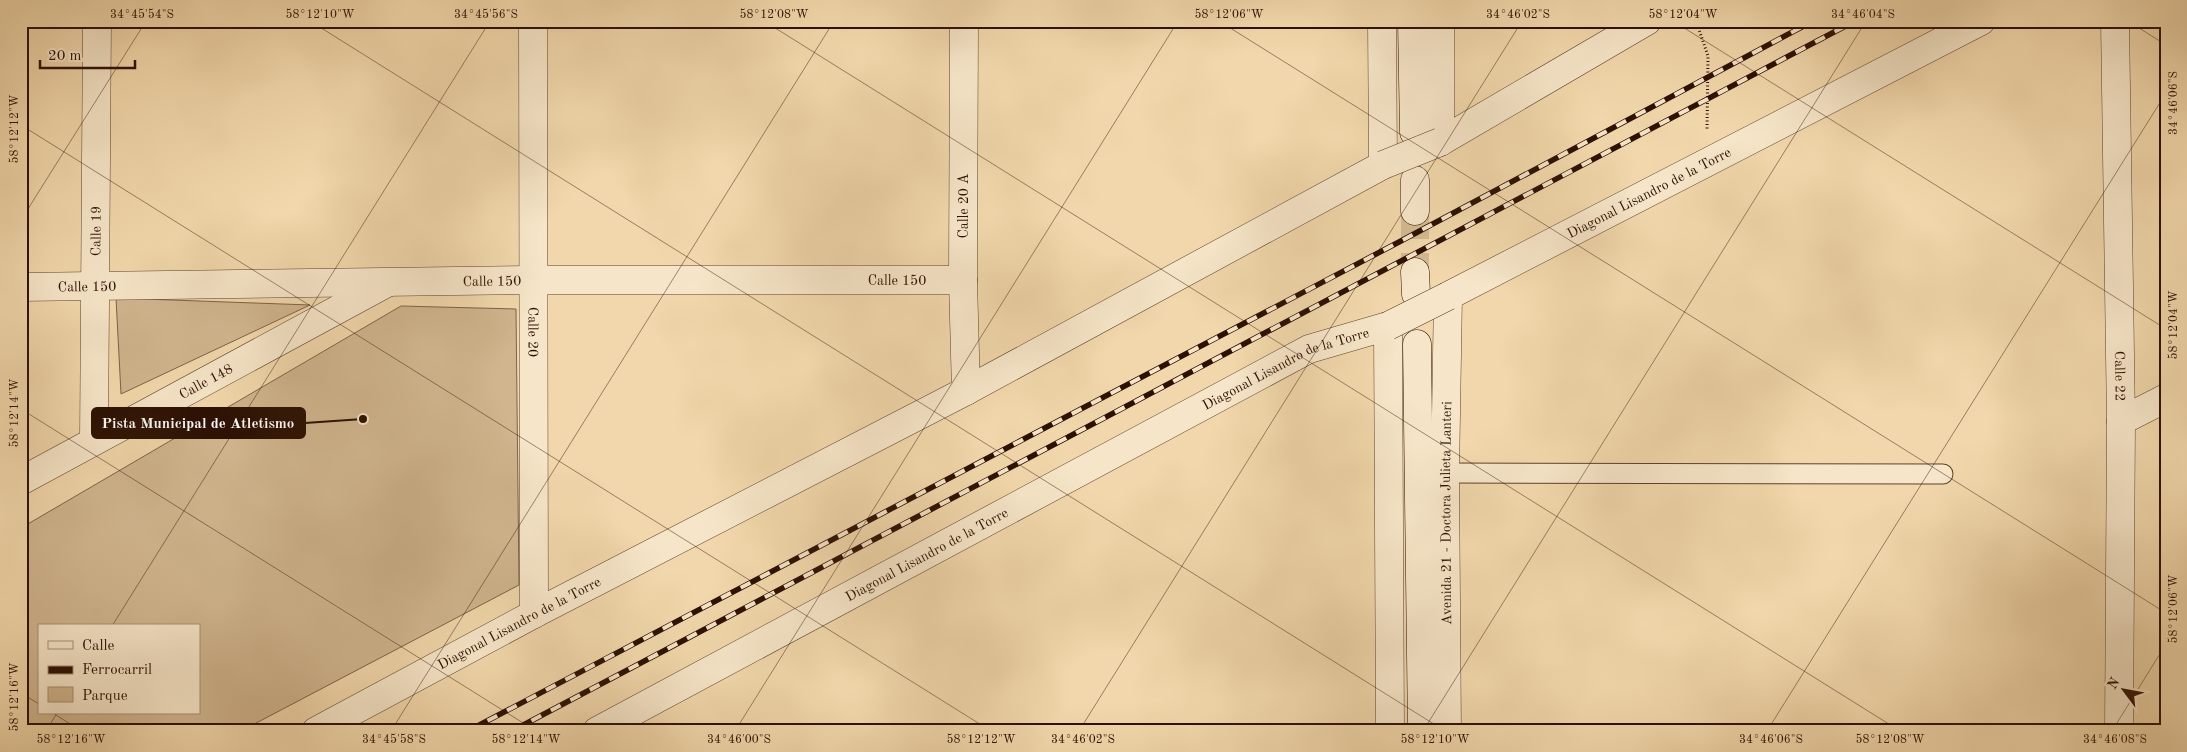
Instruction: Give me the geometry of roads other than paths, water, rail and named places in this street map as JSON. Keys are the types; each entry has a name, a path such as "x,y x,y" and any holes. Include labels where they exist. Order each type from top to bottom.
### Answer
{"street":[{"name":"Calle 19","path":"94,440 97,21"},
{"name":"Calle 20","path":"533,21 535,280 534,614"},
{"name":"Calle 20 A","path":"964,21 963,280 966,391"},
{"path":"1382,21 1383,166"},
{"path":"1412,21 1414,132"},
{"path":"1440,21 1440,142"},
{"name":"Diagonal Lisandro de la Torre","path":"316,731 534,614 966,391 1383,166 1440,142 1647,21"},
{"name":"Diagonal Lisandro de la Torre","path":"597,731 1309,349 1388,326 1982,21"},
{"name":"Calle 22","path":"2115,21 2121,421 2119,731"},
{"path":"1414,180 1415,211"},
{"name":"Calle 150","path":"21,288 389,281 963,280"},
{"name":"Calle 148","path":"21,481 389,281"},
{"name":"Avenida 21 - Doctora Julieta Lanteri","path":"1447,731 1445,473 1448,296"},
{"path":"1388,326 1390,731"},
{"name":"Avenida 21 - Doctora Julieta Lanteri","path":"1417,344 1422,731"},
{"path":"2121,421 2166,398"}],"lane":[{"path":"1445,473 1943,474"}],"tunnel":[{"path":"1415,211 1415,272"}],"railway":[{"path":"468,731 1399,242 1813,21"},
{"path":"512,731 1855,21"}],"place":[{"name":"Pista Municipal de Atletismo","path":"363,419"}]}
